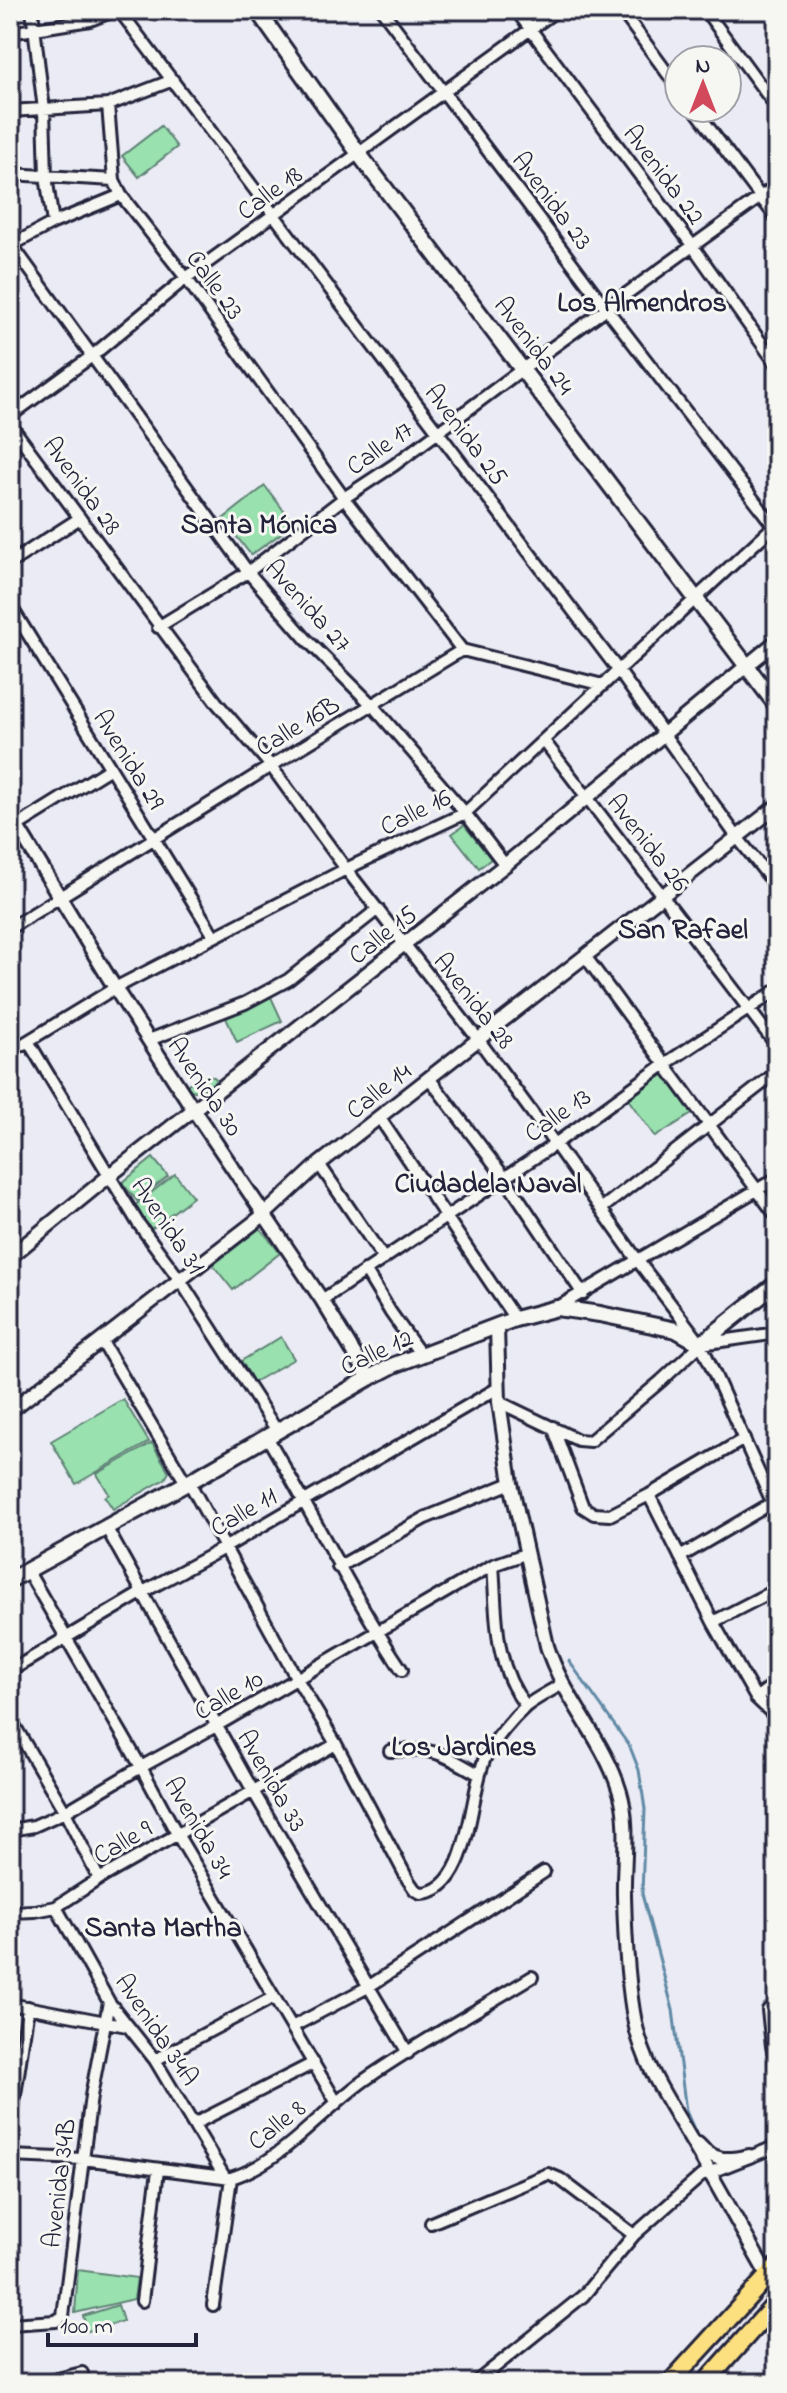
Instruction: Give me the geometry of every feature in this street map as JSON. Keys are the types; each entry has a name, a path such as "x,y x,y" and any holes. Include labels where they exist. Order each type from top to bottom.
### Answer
{"main road":[{"name":"Avenida 24","path":"257,10 359,154 777,706"},
{"path":"701,1344 777,1283"},
{"name":"Calle 12","path":"10,1580 369,1378 515,1319 557,1308 676,1330 701,1344"},
{"path":"670,2383 773,2271"},
{"path":"705,2383 777,2302"}],"street":[{"path":"32,10 53,223"},
{"path":"10,33 90,20 117,10"},
{"name":"Avenida 25","path":"117,10 618,670 737,837 777,887"},
{"name":"Avenida 23","path":"382,10 606,308 776,526"},
{"name":"Avenida 22","path":"516,10 692,245 777,365"},
{"name":"Calle 18","path":"10,416 92,356 186,278 557,10"},
{"path":"621,10 663,67"},
{"path":"705,10 777,108"},
{"path":"10,111 108,105 173,80"},
{"path":"10,174 114,180 108,105"},
{"path":"706,124 777,219"},
{"name":"Calle 23","path":"114,180 121,195 186,278 344,498"},
{"name":"Calle 17","path":"158,627 248,572 344,498 777,185"},
{"path":"11,246 53,223 121,195"},
{"name":"Avenida 27","path":"11,246 248,572 306,639 373,706 465,813 505,865"},
{"name":"Avenida 28","path":"10,424 158,627 271,766 346,869 478,1039 701,1344 775,1508"},
{"path":"344,498 462,650 603,685"},
{"path":"10,563 80,518"},
{"name":"Calle 16","path":"10,1052 115,988 346,869 465,813 776,526"},
{"name":"Avenida 29","path":"10,605 214,936"},
{"name":"Calle 15","path":"10,1257 505,865 777,641"},
{"name":"Calle 16B","path":"154,838 462,650"},
{"name":"Avenida 26","path":"544,741 777,1046"},
{"path":"14,821 109,769"},
{"name":"Calle 14","path":"10,1411 265,1214 319,1164 777,806"},
{"name":"Avenida 30","path":"14,821 115,988 322,1300 369,1378"},
{"path":"10,928 154,838"},
{"path":"149,1040 245,1003 288,980 378,909"},
{"path":"585,956 777,1217"},
{"name":"Calle 13","path":"322,1300 777,990"},
{"name":"Avenida 31","path":"28,1041 138,1223 180,1280 272,1434 338,1567 402,1670"},
{"path":"601,1209 777,1072"},
{"path":"429,1078 505,1178 583,1294"},
{"path":"379,1117 515,1319"},
{"path":"319,1164 384,1259"},
{"path":"557,1308 777,1178"},
{"path":"365,1270 421,1355"},
{"path":"497,1327 499,1402 511,1483 547,1646 562,1684 614,1774 625,1813 626,1923 635,2022 647,2064 709,2172 773,2271"},
{"path":"499,1402 578,1440 593,1440 701,1344 777,1333"},
{"path":"101,1340 187,1482 415,1890 421,1893 438,1890 454,1871 468,1831 478,1774 491,1747 526,1706 562,1684"},
{"name":"Calle 11","path":"10,1671 498,1388"},
{"path":"553,1427 583,1507 602,1516 649,1495 744,1439"},
{"path":"338,1567 425,1518 511,1483"},
{"path":"649,1495 713,1622 756,1698 777,1718"},
{"path":"680,1557 775,1508"},
{"name":"Avenida 33","path":"106,1527 253,1791 408,2053"},
{"name":"Calle 10","path":"10,1830 34,1826 65,1812 493,1565 525,1554"},
{"path":"493,1565 501,1654 506,1676 526,1706"},
{"name":"Avenida 34","path":"27,1570 177,1834 337,2103"},
{"path":"713,1622 777,1589"},
{"path":"756,1698 777,1682"},
{"path":"10,1718 65,1812 99,1879"},
{"name":"Calle 9","path":"10,1912 56,1907 99,1879 336,1744"},
{"path":"390,1751 428,1749 442,1753 478,1774"},
{"path":"292,2027 368,1987 544,1872"},
{"name":"Avenida 34A","path":"56,1907 109,2002 155,2060 227,2177"},
{"name":"Calle 8","path":"227,2177 256,2169 367,2078 532,1977"},
{"path":"155,2060 274,1997"},
{"name":"Avenida 34B","path":"10,2324 56,2321 63,2316 91,2096 109,2002"},
{"path":"10,2004 127,2026"},
{"path":"10,2129 28,2007"},
{"path":"768,2010 777,2070"},
{"path":"194,2124 314,2063"},
{"path":"686,2130 712,2157 731,2160 776,2149"},
{"path":"10,2156 83,2159 227,2177 213,2305"},
{"path":"475,2383 583,2296 634,2235 678,2194 709,2172 749,2156"},
{"path":"142,2301 158,2170"},
{"path":"431,2223 548,2174 560,2179 634,2235"},
{"path":"41,2383 82,2373"}],"green space":[{"path":"161,126 177,147 139,177 122,156"},
{"path":"265,486 294,524 251,555 223,519"},
{"path":"464,825 491,859 479,868 452,834"},
{"path":"271,997 282,1021 237,1042 226,1018"},
{"path":"664,1074 692,1114 655,1137 628,1099"},
{"path":"201,1076 217,1080 197,1091 185,1086"},
{"path":"153,1158 168,1176 137,1201 122,1183"},
{"path":"175,1174 193,1197 151,1229 133,1207"},
{"path":"260,1228 280,1253 233,1290 213,1265"},
{"path":"281,1337 294,1359 254,1382 241,1361"},
{"path":"123,1399 149,1442 76,1484 51,1441"},
{"path":"152,1443 169,1472 165,1479 113,1509 105,1497 109,1494 97,1474"},
{"path":"78,2270 137,2278 134,2299 75,2313"},
{"path":"118,2305 123,2321 88,2331 83,2316"}],"waterway":[{"path":"569,1661 630,1747 639,1770 645,1809 642,1894 673,2010 686,2111 699,2140"}],"district":[{"name":"Los Almendros","path":"642,301"},
{"name":"Santa Mónica","path":"259,523"},
{"name":"San Rafael","path":"683,928"},
{"name":"Ciudadela Naval","path":"488,1182"},
{"name":"Los Jardines","path":"464,1745"},
{"name":"Santa Martha","path":"163,1926"}]}
